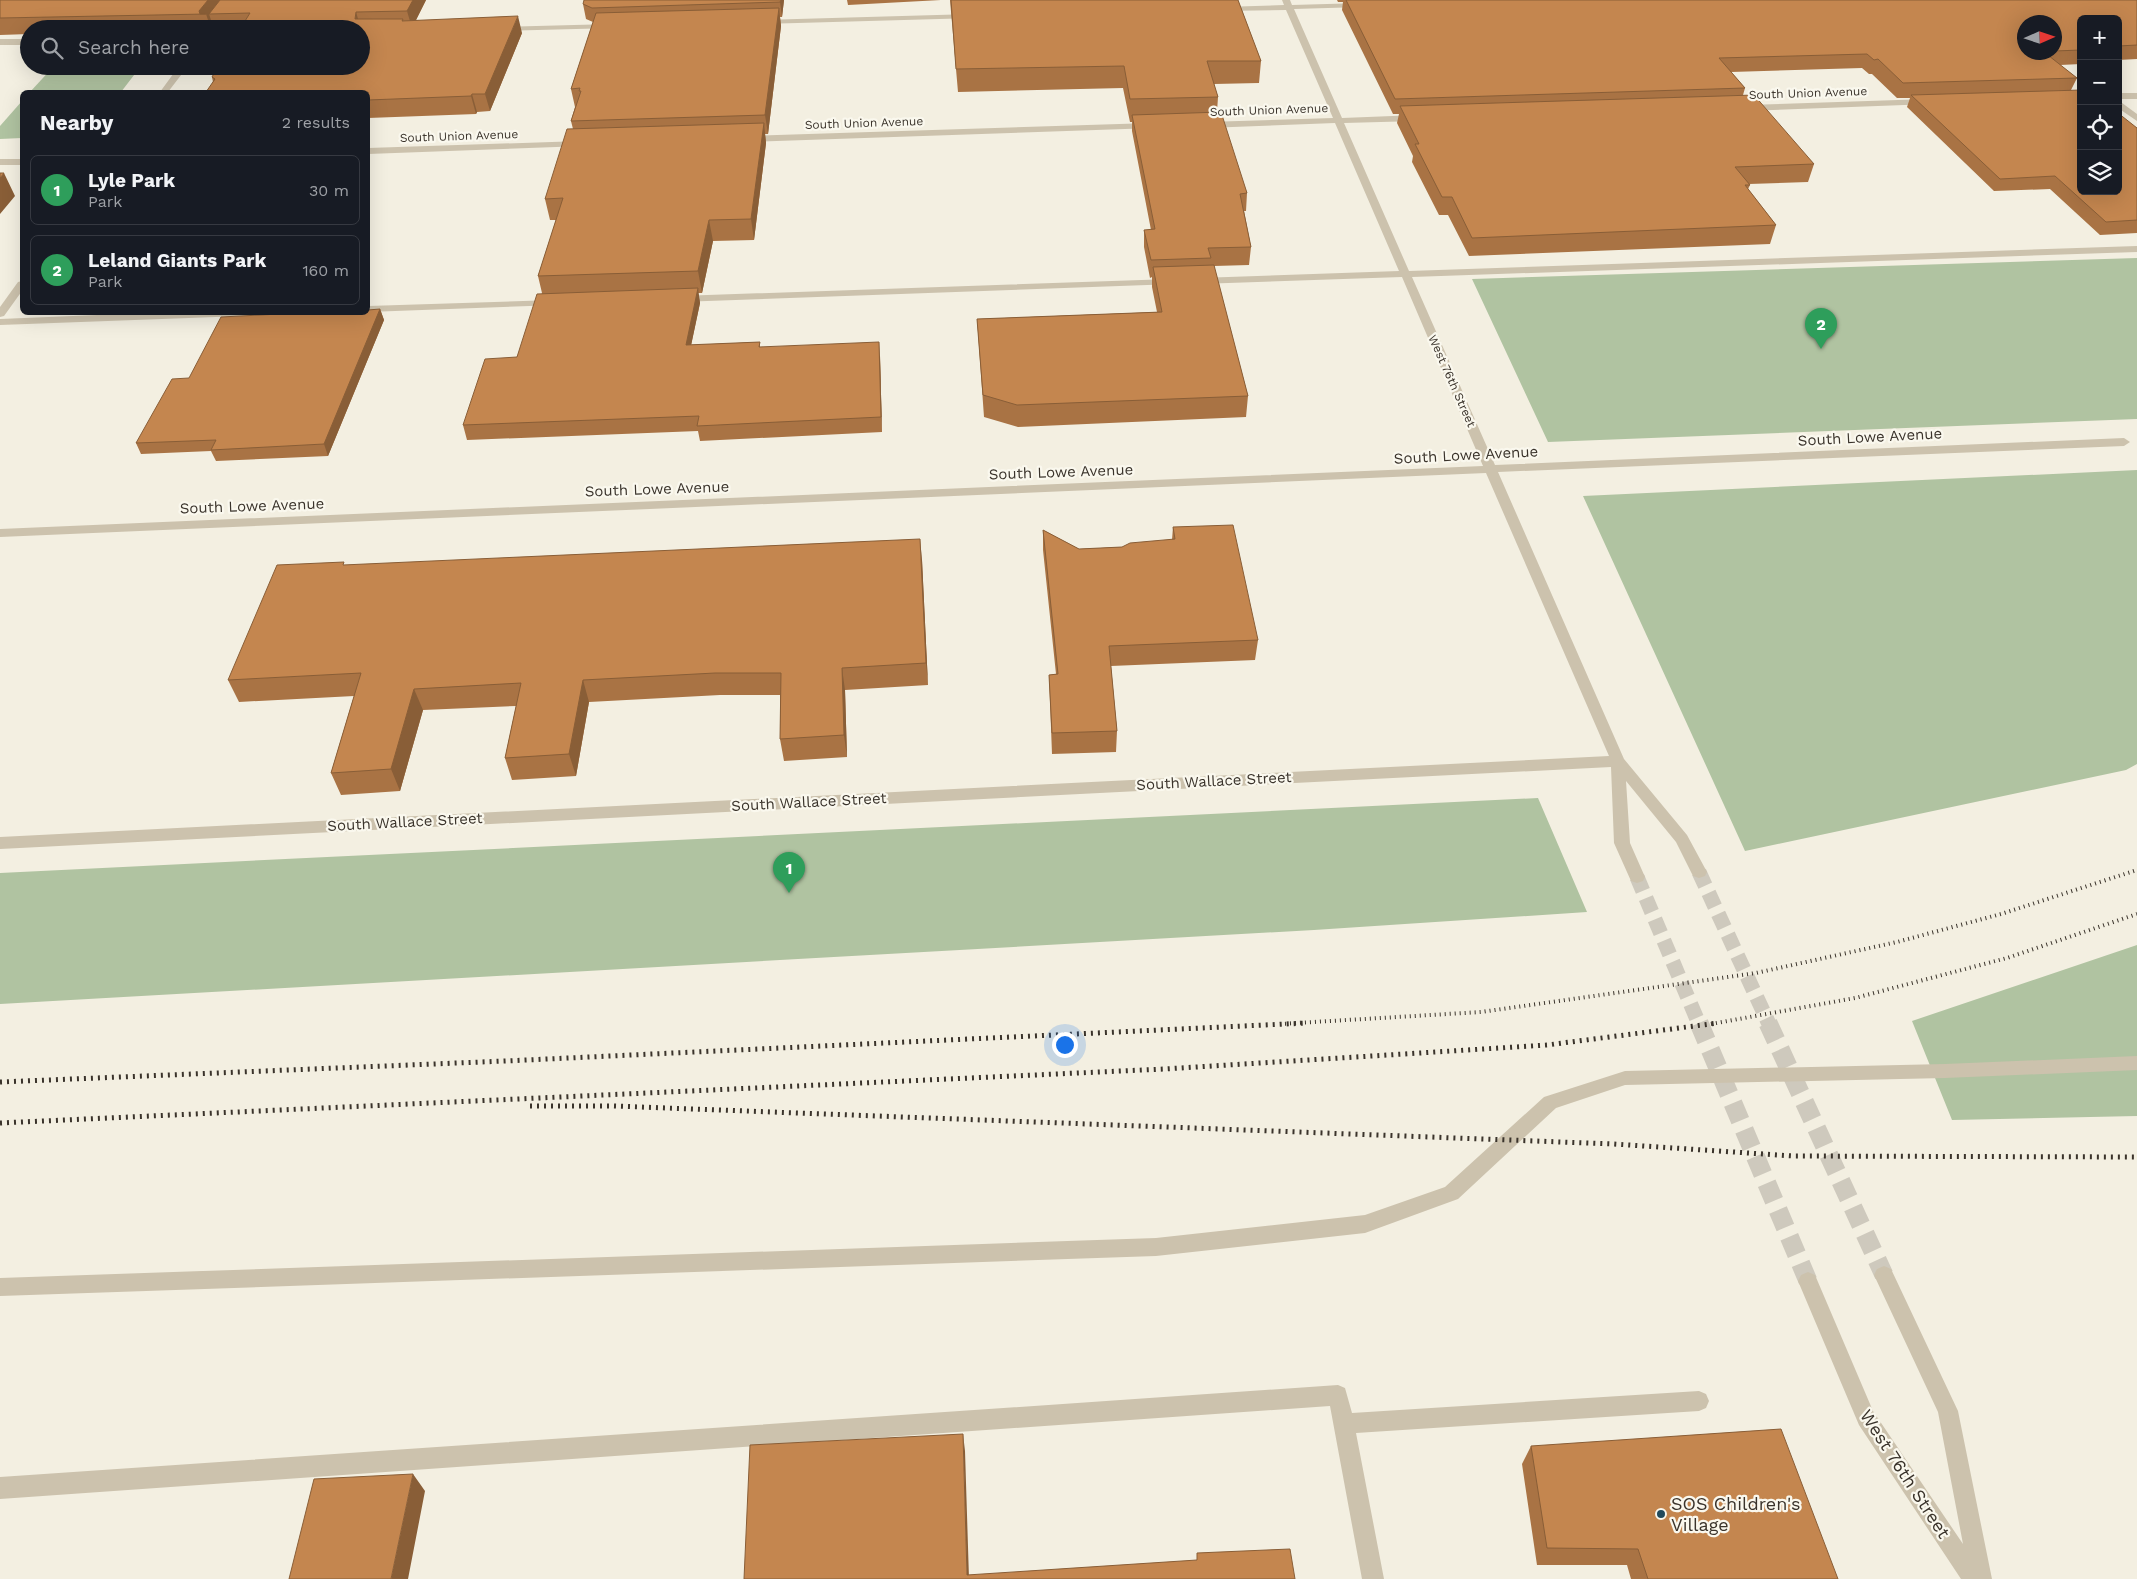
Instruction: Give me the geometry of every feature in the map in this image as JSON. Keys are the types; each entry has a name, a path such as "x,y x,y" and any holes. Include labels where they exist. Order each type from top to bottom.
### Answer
{"street":[{"path":"218,20 233,0"},
{"path":"1213,10 1288,4 1374,5"},
{"name":"West 76th Street","path":"1288,4 1618,761 1682,839 1699,872"},
{"path":"747,22 985,16"},
{"path":"490,29 619,26"},
{"path":"0,42 20,42"},
{"path":"166,90 177,75"},
{"path":"2122,96 2137,96"},
{"name":"South Union Avenue","path":"1735,108 1942,102"},
{"path":"2122,105 2137,118"},
{"name":"South Union Avenue","path":"1196,125 1428,118"},
{"name":"South Union Avenue","path":"737,139 1156,126"},
{"name":"South Union Avenue","path":"370,151 587,144"},
{"path":"0,162 20,162"},
{"path":"667,299 2137,248"},
{"path":"0,314 20,287"},
{"path":"370,309 567,302"},
{"path":"0,322 190,315"},
{"name":"South Lowe Avenue","path":"0,533 1491,471 2124,442"},
{"name":"West 76th Street","path":"1618,761 1622,843 1637,877"},
{"name":"South Wallace Street","path":"0,843 1618,761"},
{"path":"0,1287 1156,1247 1365,1224 1451,1193 1550,1102 1624,1078 1945,1071 2137,1063"},
{"name":"West 76th Street","path":"1884,1274 1948,1410 1981,1579"},
{"name":"West 76th Street","path":"1808,1281 1866,1418 1974,1579"},
{"path":"0,1488 1338,1395 1373,1579"},
{"path":"1343,1424 1699,1401"}],"green space":[{"path":"46,75 134,75 123,90 32,90"},
{"path":"20,103 20,138 0,139 0,126"},
{"path":"2137,258 2137,419 1548,442 1472,279"},
{"path":"2137,470 2137,764 2126,770 1745,851 1583,496"},
{"path":"1538,798 1587,912 1314,930 0,1004 0,873"},
{"path":"2137,945 2137,1116 1952,1120 1912,1021"}],"building":[{"path":"0,0 208,0 199,11 200,14 206,14 0,18"},
{"path":"220,0 413,0 407,11 356,12 355,19 403,19 402,21 518,16 485,94 370,100 370,90 207,90 215,79 212,77 213,75 370,75 370,20 246,20 250,13 209,14"},
{"path":"584,0 781,0 780,2 592,8 583,4"},
{"path":"951,0 1238,0 1261,61 1207,61 1218,97 1130,99 1124,66 956,69"},
{"path":"1346,0 2137,0 2137,45 2122,46 2122,15 2077,15 2077,50 2062,51 2062,15 2017,15 2017,60 2054,60 2077,78 1903,83 1878,59 1874,60 1867,54 1719,58 1745,88 1395,99"},
{"path":"779,8 765,115 571,121 581,91 579,91 580,88 571,89 596,13"},
{"path":"2077,90 2077,195 2122,195 2122,116 2137,128 2137,220 2106,222 2055,176 2000,179 1911,95"},
{"path":"1754,95 1814,164 1735,167 1750,185 1745,185 1776,225 1472,238 1452,197 1442,197 1415,144 1419,144 1400,106"},
{"path":"1221,112 1247,193 1240,194 1251,247 1208,248 1211,258 1151,260 1144,230 1155,229 1132,115"},
{"path":"764,123 751,219 709,220 698,271 538,276 563,198 545,199 567,129"},
{"path":"1214,265 1248,396 1017,405 983,395 977,319 1162,312 1153,267"},
{"path":"698,288 686,345 760,342 759,347 879,342 881,417 697,426 699,416 463,425 485,359 517,357 537,294"},
{"path":"380,309 324,444 211,450 216,440 136,443 172,379 189,378 221,317 370,315 370,310"},
{"path":"1233,525 1258,640 1109,646 1117,731 1052,733 1049,675 1058,674 1043,530 1079,549 1122,547 1130,543 1175,539 1173,527"},
{"path":"920,539 926,663 842,668 844,735 780,739 781,673 715,673 583,680 569,754 505,758 521,683 414,689 391,769 331,773 361,673 228,680 277,565 344,562 343,565"},
{"name":"SOS Children's Village","path":"1781,1429 1838,1579 1648,1579 1638,1549 1547,1548 1531,1446"},
{"path":"963,1434 967,1575 1197,1560 1197,1553 1290,1549 1295,1579 744,1579 750,1445"},
{"path":"413,1474 391,1579 289,1579 314,1479"}],"tunnel":[{"path":"1699,872 1769,1024"},
{"path":"1637,877 1699,1024"},
{"path":"1699,1023 1808,1281"},
{"path":"1768,1023 1884,1275"}],"railway":[{"path":"1280,1024 1481,1012 1756,973 1897,942 2001,914 2137,870"},
{"path":"1713,1024 1855,998 2007,958 2137,914"},
{"path":"0,1082 505,1061 1307,1023"},
{"path":"1713,1024 1718,1023"},
{"path":"0,1123 1164,1069 1547,1045 1713,1024"},
{"path":"530,1106 614,1106 1614,1144 1793,1156 2137,1157"}],"place":[{"name":"Leland Giants Park","path":"1821,349"},
{"name":"Lyle Park","path":"789,893"},
{"name":"SOS Children's Village","path":"1661,1514"}]}
